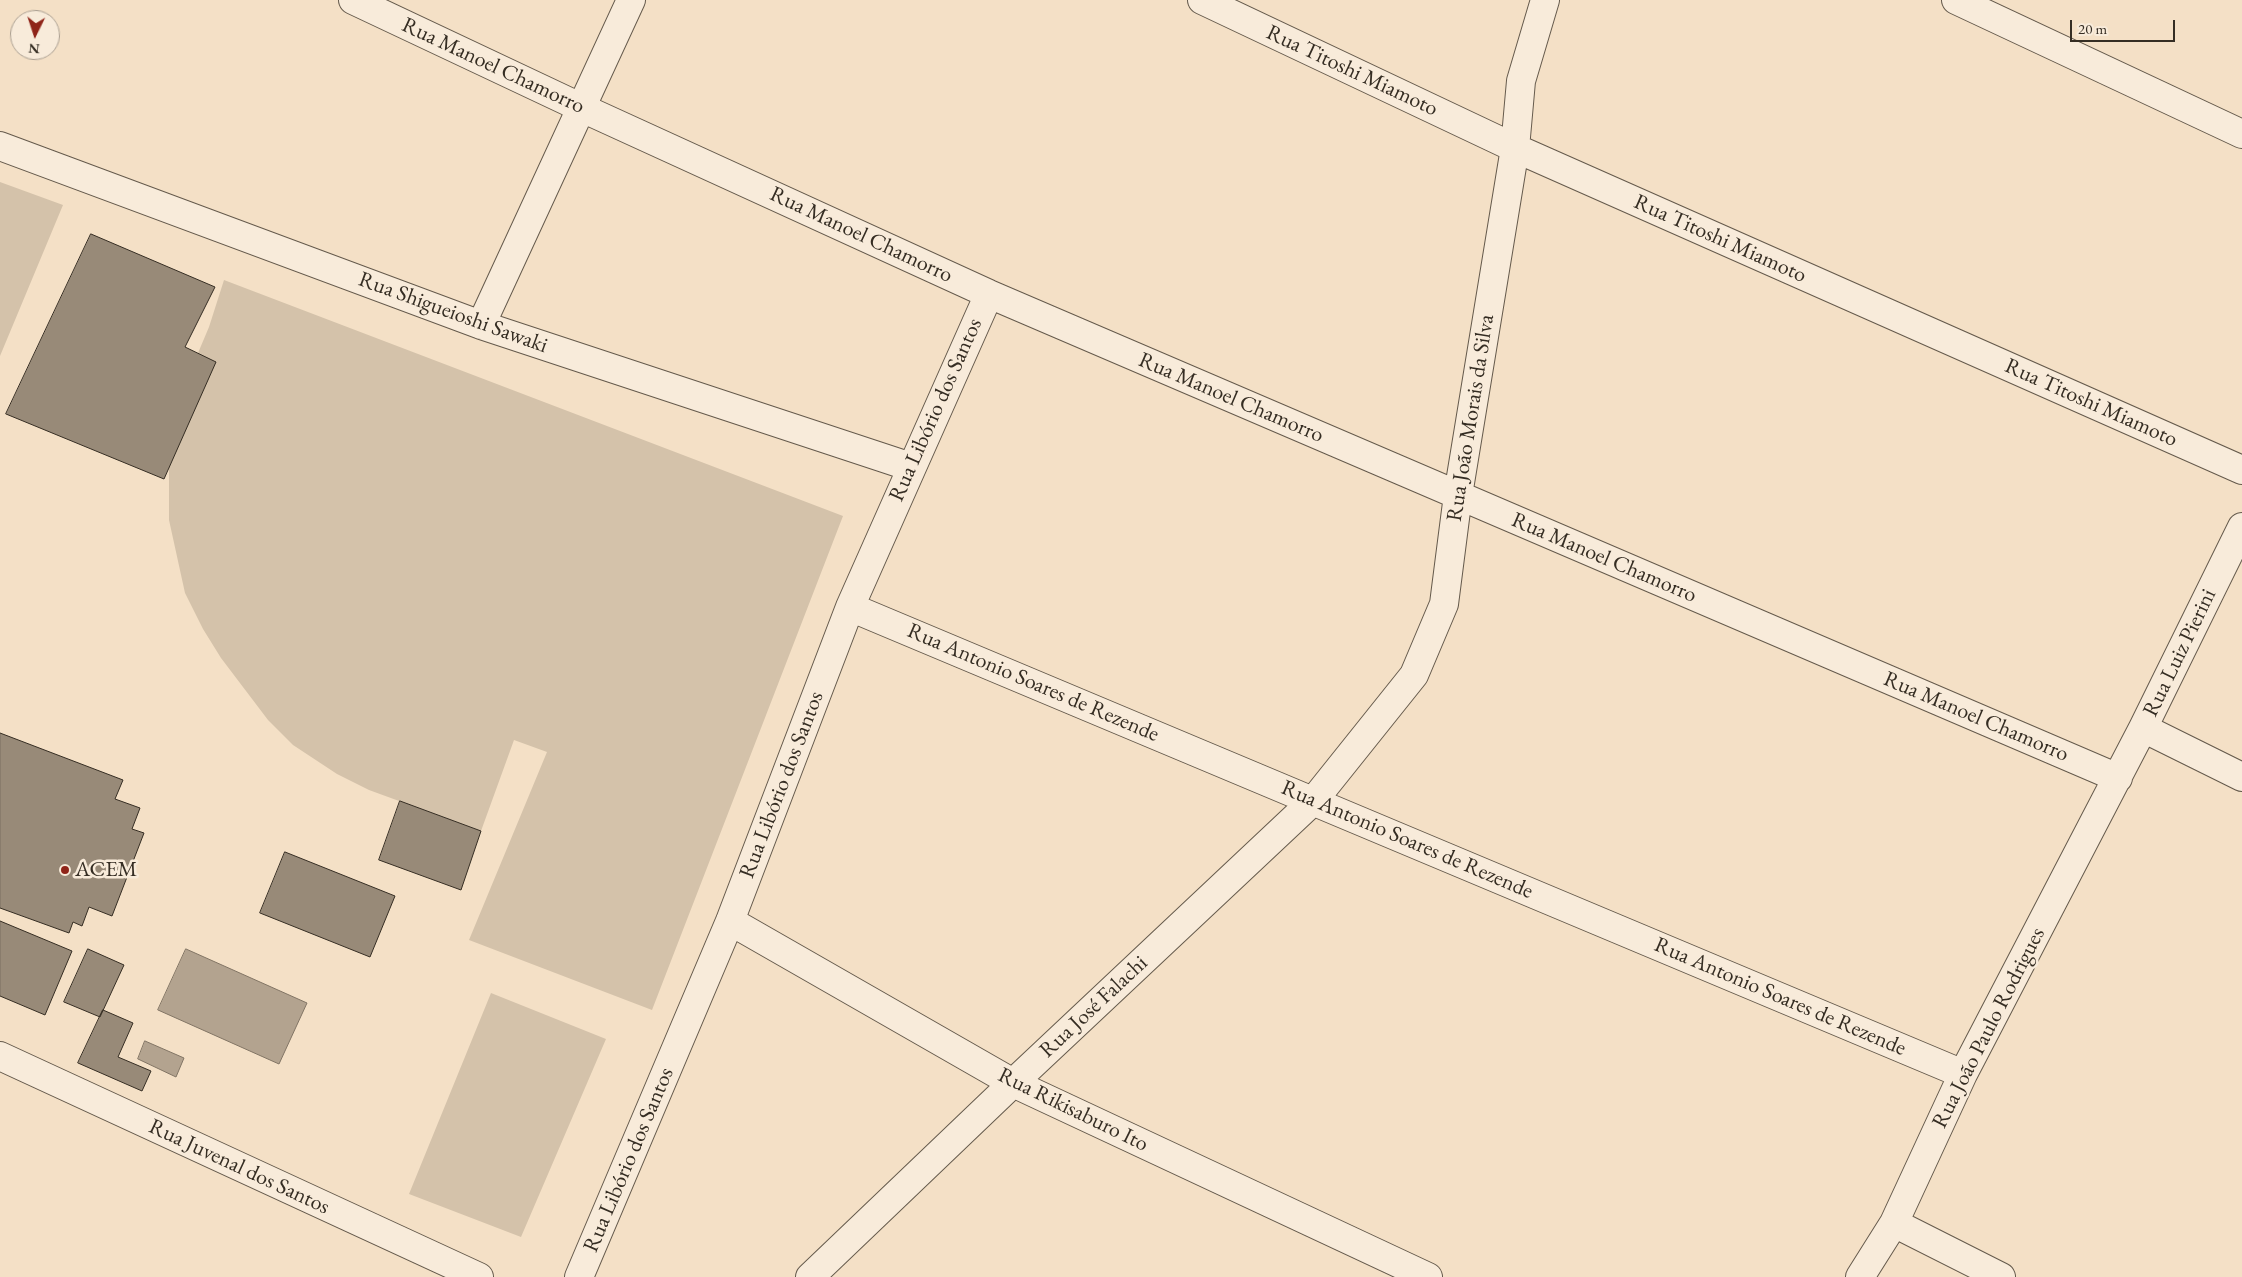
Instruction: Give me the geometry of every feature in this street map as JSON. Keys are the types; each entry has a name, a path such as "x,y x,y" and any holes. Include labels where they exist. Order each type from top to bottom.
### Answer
{"street":[{"name":"Rua Manoel Chamorro","path":"353,0 582,108 989,294 2118,778"},
{"path":"481,324 582,108 630,0"},
{"name":"Rua Titoshi Miamoto","path":"1202,0 1515,148 2242,470"},
{"name":"Rua João Morais da Silva","path":"1314,800 1414,675 1444,604 1458,495 1515,148 1521,81 1545,0"},
{"path":"1956,0 2242,134"},
{"name":"Rua Shigueioshi Sawaki","path":"0,146 481,324 911,467"},
{"name":"Rua Libório dos Santos","path":"579,1277 730,921 850,607 989,294"},
{"name":"Rua Luiz Pierini","path":"2118,778 2242,527"},
{"name":"Rua Antonio Soares de Rezende","path":"850,607 1314,800 1963,1074"},
{"path":"2143,728 2242,777"},
{"name":"Rua João Paulo Rodrigues","path":"1860,1277 1894,1223 1963,1074 2118,778"},
{"name":"Rua José Falachi","path":"810,1277 1013,1082 1314,800"},
{"name":"Rua Rikisaburo Ito","path":"730,921 1013,1082 1428,1277"},
{"name":"Rua Juvenal dos Santos","path":"0,1056 479,1277"},
{"path":"1894,1223 2001,1277"}],"shaded area":[{"path":"0,182 63,205 0,356"},
{"path":"224,280 843,516 652,1010 469,940 547,752 514,740 481,831 369,790 337,774 293,745 268,720 221,658 203,629 185,593 169,520 169,458 198,353 209,327"},
{"path":"186,949 307,1003 279,1064 158,1010"},
{"path":"491,993 606,1039 521,1237 409,1194"},
{"path":"145,1041 184,1058 176,1077 138,1059"}],"building":[{"path":"91,234 215,287 185,347 216,362 164,479 6,414"},
{"name":"ACEM","path":"0,733 123,780 115,799 140,808 132,829 144,833 112,916 89,907 82,926 73,922 69,933 0,908"},
{"path":"400,801 481,831 461,890 379,860"},
{"path":"285,852 395,896 370,957 260,913"},
{"path":"0,921 72,951 45,1015 0,996"},
{"path":"88,949 124,965 100,1017 64,1002"},
{"path":"103,1010 133,1023 118,1057 151,1071 142,1091 78,1063"}],"place":[{"name":"ACEM","path":"65,870"}]}
